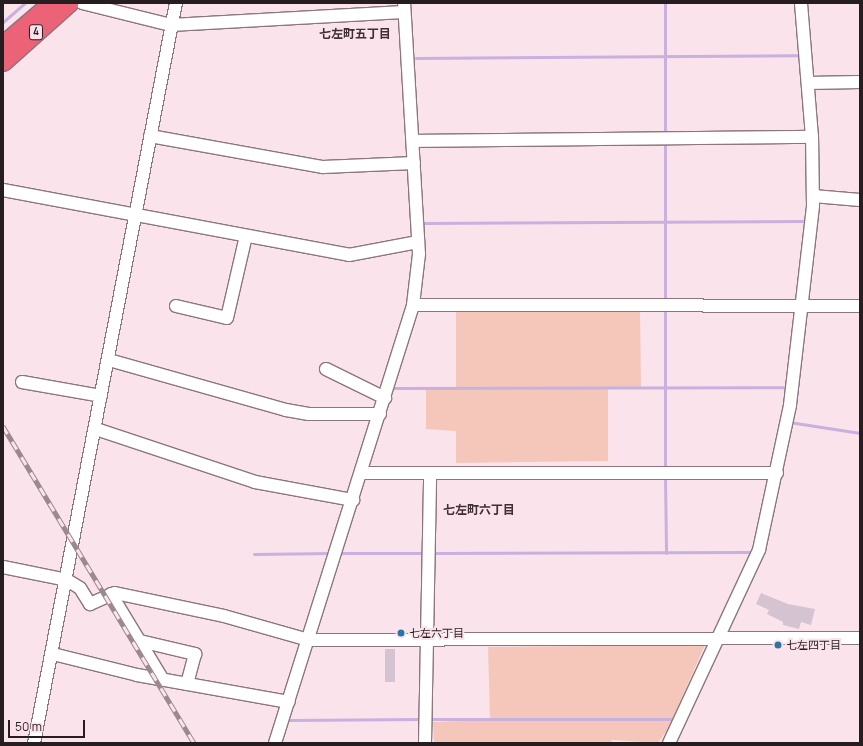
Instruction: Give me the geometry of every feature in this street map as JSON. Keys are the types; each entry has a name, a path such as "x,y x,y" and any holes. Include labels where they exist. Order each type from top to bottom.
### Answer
{"highway":[{"name":"4","path":"3,44 51,3"},
{"name":"4","path":"3,62 69,3"}],"street":[{"path":"82,3 171,25 404,7 418,242 413,305 309,640 275,743"},
{"path":"34,743 53,654 109,360 134,214 176,3"},
{"path":"669,743 719,639 758,550 777,473 802,305 813,196 812,137 801,3"},
{"path":"808,83 860,82"},
{"path":"150,136 323,166 414,163"},
{"path":"413,141 812,137"},
{"path":"3,190 349,255 418,242"},
{"path":"813,196 860,200"},
{"path":"176,306 227,318 246,236"},
{"path":"413,305 860,306"},
{"path":"109,360 293,411 309,414 380,414"},
{"path":"326,369 385,398"},
{"path":"22,382 101,396"},
{"path":"96,429 255,482 353,500"},
{"path":"361,473 777,473"},
{"path":"425,743 430,474"},
{"path":"3,567 67,580 80,588 90,604 115,592 224,616 309,640 860,638"},
{"path":"111,594 163,680"},
{"path":"140,641 195,654 187,684"},
{"path":"53,654 163,680 289,702"}],"shaded area":[{"path":"456,312 640,312 641,387 608,388 608,461 456,463 456,431 426,429 426,389 456,388"},
{"path":"705,645 668,729 658,743 612,740 611,743 434,743 433,722 490,720 488,647"}],"building":[{"path":"761,593 788,604 815,609 811,625 801,622 799,629 783,625 783,622 767,614 769,610 756,604"},
{"path":"385,649 395,649 395,682 385,682"}],"waterway":[{"path":"3,22 25,3"},
{"path":"665,3 665,135"},
{"path":"416,58 798,55"},
{"path":"665,141 665,303"},
{"path":"424,223 805,221"},
{"path":"665,309 665,471"},
{"path":"394,388 785,387"},
{"path":"789,422 860,433"},
{"path":"665,477 666,553"},
{"path":"432,553 750,552"},
{"path":"254,554 333,553"},
{"path":"338,553 427,553"},
{"path":"289,720 423,719"},
{"path":"428,719 674,719"}],"railway":[{"path":"3,426 194,743"}],"place":[{"name":"七左六丁目","path":"401,633"},
{"name":"七左四丁目","path":"778,645"}],"district":[{"name":"七左町五丁目","path":"355,34"},
{"name":"七左町六丁目","path":"479,510"}]}
